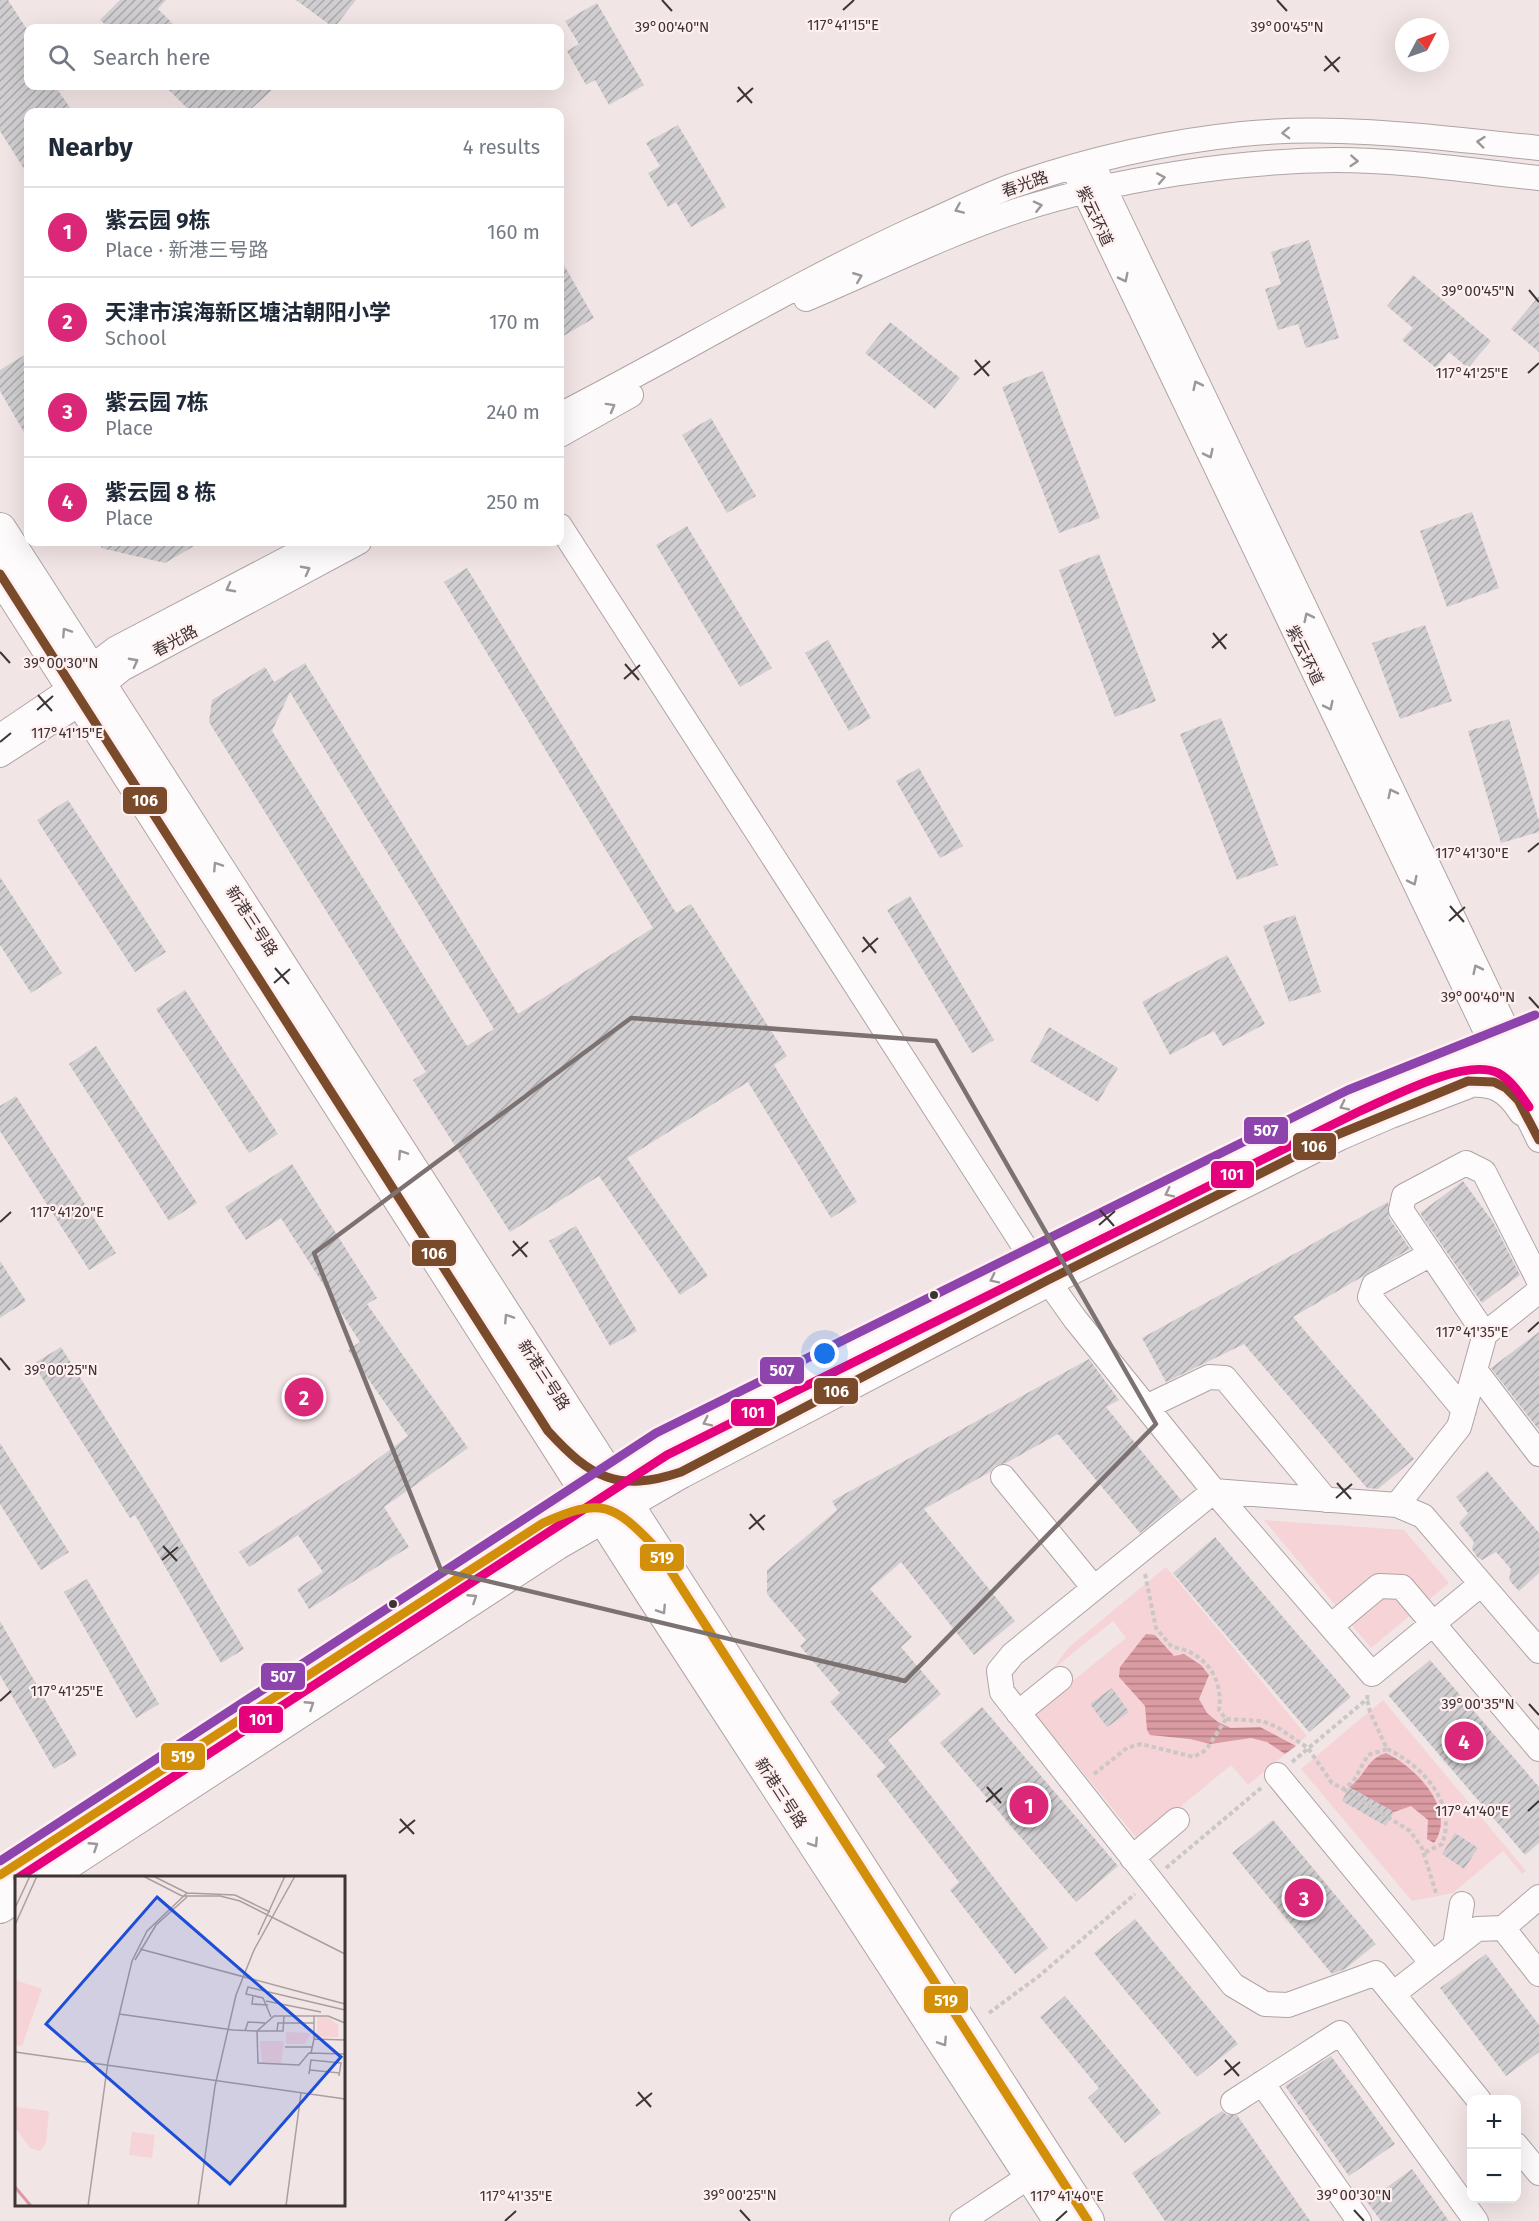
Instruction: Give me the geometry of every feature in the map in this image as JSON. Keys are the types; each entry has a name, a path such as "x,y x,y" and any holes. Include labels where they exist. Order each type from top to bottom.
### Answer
{"main road":[{"name":"新港三号路","path":"0,529 86,686 643,1554 1040,2169 1088,2221"},
{"name":"新港三号路","path":"0,574 86,686"},
{"path":"561,1425 616,1454 633,1453 661,1444 1339,1134 1462,1070 1510,1056 1539,1026"},
{"path":"1462,1070 1485,1081 1501,1085 1534,1103"},
{"path":"607,1495 681,1472 1041,1270"},
{"path":"48,1876 607,1495 661,1444"},
{"path":"0,1875 550,1533 599,1538 619,1548 643,1554"},
{"path":"0,1907 15,1897"},
{"name":"新港三号路","path":"1040,2169 1060,2221"}],"street":[{"name":"春光路","path":"564,413 878,246 1012,187 1083,165 1192,141 1244,134 1314,132 1404,134 1539,148"},
{"name":"春光路","path":"564,433 801,300 956,233 1022,210 1094,191 1194,171 1256,163 1338,160 1539,178"},
{"name":"紫云环道","path":"1083,165 1534,1103 1539,1140"},
{"path":"564,532 1041,1270 1075,1319 1214,1491 1330,1626 1372,1674 1481,1584"},
{"name":"春光路","path":"0,755 86,686 115,650 311,546"},
{"name":"春光路","path":"0,736 86,686 352,546"},
{"path":"1485,1334 1401,1210 1404,1196 1466,1163 1484,1172 1539,1281"},
{"path":"1431,1254 1374,1285 1370,1297 1464,1410"},
{"path":"1397,1505 1459,1427 1485,1334 1539,1291"},
{"path":"1475,1370 1539,1454"},
{"path":"1146,1407 1209,1377 1225,1378 1326,1500"},
{"path":"1003,1476 1094,1588"},
{"path":"1475,2095 1376,1973 1288,2005 1265,2004 1233,1985 1002,1692 999,1671 1013,1654 1214,1491 1397,1505 1423,1516 1539,1651"},
{"path":"1330,1626 1379,1586 1402,1587 1539,1749"},
{"path":"1018,1713 1060,1679"},
{"path":"1277,1775 1432,1963"},
{"path":"1132,1858 1177,1820"},
{"path":"1393,1994 1477,1929 1503,1928 1539,1898"},
{"path":"1455,1946 1462,1904"},
{"path":"1503,1928 1539,1974"},
{"path":"1233,2102 1340,2033 1476,2221"},
{"path":"1262,2083 1359,2221"},
{"path":"1519,2149 1539,2173"},
{"path":"962,2221 1040,2169"}],"path":[{"path":"1148,1582 1151,1612 1156,1628 1172,1647 1186,1649 1206,1661 1216,1677 1222,1696 1219,1710 1226,1719 1262,1721 1277,1727 1308,1748 1332,1783 1410,1832 1424,1853 1437,1896"},
{"path":"1367,1699 1370,1712 1387,1749 1404,1757 1441,1797 1447,1816 1447,1832 1442,1844 1424,1853"},
{"path":"1089,1779 1127,1748 1142,1744 1194,1757 1206,1750 1226,1719"},
{"path":"1343,1789 1353,1782 1368,1755 1387,1749"},
{"path":"990,2013 1039,1976 1150,1881"}],"highlighted area":[{"path":"631,1018 936,1041 1156,1424 905,1681 441,1570 314,1253"}],"shaded area":[{"path":"1264,1520 1404,1530 1449,1583 1371,1648"},
{"path":"1166,1567 1307,1736 1248,1785 1231,1765 1139,1841 1034,1712 1126,1638 1113,1621 1052,1670 1068,1648"},
{"path":"1146,1634 1155,1635 1174,1656 1184,1654 1201,1665 1209,1675 1199,1699 1207,1713 1218,1722 1231,1728 1260,1727 1296,1746 1285,1754 1267,1742 1251,1738 1210,1744 1190,1739 1150,1735 1147,1730 1145,1706 1119,1677 1120,1667"},
{"path":"1383,1700 1526,1871 1522,1874 1503,1851 1453,1893 1412,1901 1301,1769"},
{"path":"1386,1753 1420,1778 1437,1803 1441,1816 1440,1830 1434,1843 1427,1839 1428,1820 1411,1806 1394,1812 1349,1787 1374,1759"}],"building":[{"path":"0,0 8,0 24,25 24,90 58,90 70,108 24,108 24,169 0,131"},
{"path":"120,0 166,0 158,9 173,24 104,24 100,20"},
{"path":"296,0 356,0 337,24 329,24"},
{"path":"597,3 644,85 609,105 595,80 586,85 567,51 579,44 565,21"},
{"path":"169,90 272,90 252,108 187,108"},
{"path":"678,125 726,207 691,227 676,202 668,207 648,173 660,166 646,143"},
{"path":"1309,240 1339,338 1306,348 1298,324 1278,330 1265,289 1281,284 1271,252"},
{"path":"564,265 594,318 564,336"},
{"path":"1413,275 1491,341 1468,368 1449,352 1436,368 1402,340 1413,328 1387,306"},
{"path":"1539,296 1539,352 1511,329"},
{"path":"890,322 960,378 935,409 865,353"},
{"path":"24,355 24,432 0,391 0,370"},
{"path":"1043,371 1100,518 1059,533 1002,387"},
{"path":"711,418 756,496 727,513 682,435"},
{"path":"1472,512 1499,588 1447,607 1420,531"},
{"path":"687,526 772,668 740,687 656,545"},
{"path":"101,546 194,546 165,563 101,548"},
{"path":"1099,554 1156,701 1115,717 1059,570"},
{"path":"467,568 676,913 691,904 787,1056 774,1065 857,1202 831,1218 748,1082 627,1158 708,1276 680,1295 599,1176 510,1232 413,1080 426,1072 209,722 212,700 265,667 274,682 305,663 518,1014 653,928 444,582","holes":["290,692 494,1029 467,1046 272,731"]},
{"path":"1425,625 1452,701 1400,719 1372,643"},
{"path":"828,640 871,718 849,731 805,653"},
{"path":"1221,718 1278,865 1237,880 1180,734"},
{"path":"1509,719 1539,821 1539,832 1501,843 1468,731"},
{"path":"919,768 963,846 940,858 896,781"},
{"path":"68,800 166,952 135,972 37,820"},
{"path":"0,877 62,973 31,993 0,945"},
{"path":"910,896 994,1040 972,1053 887,910"},
{"path":"1295,915 1321,992 1289,1002 1263,926"},
{"path":"1227,955 1265,1024 1223,1046 1214,1031 1170,1055 1142,1002"},
{"path":"185,990 278,1134 249,1153 156,1009"},
{"path":"1049,1027 1118,1068 1098,1102 1030,1061"},
{"path":"96,1046 197,1203 169,1221 69,1064"},
{"path":"16,1096 116,1253 89,1270 0,1131 0,1106"},
{"path":"292,1164 377,1298 367,1304 468,1448 384,1507 409,1547 309,1609 297,1589 323,1572 298,1535 249,1567 239,1552 355,1476 408,1436 348,1350 360,1342 281,1218 246,1240 225,1207"},
{"path":"1463,1181 1493,1222 1520,1275 1482,1303 1420,1213"},
{"path":"1388,1202 1389,1218 1410,1249 1293,1317 1414,1459 1378,1489 1367,1488 1244,1344 1166,1382 1142,1338"},
{"path":"576,1226 637,1331 610,1346 549,1241"},
{"path":"0,1261 26,1301 0,1318"},
{"path":"1539,1332 1539,1430 1491,1368"},
{"path":"61,1347 161,1507 244,1649 221,1663 135,1515 130,1518 33,1364"},
{"path":"1089,1359 1119,1400 1106,1407 1181,1500 1140,1533 1058,1434 1006,1463 994,1466 990,1472 924,1509 1015,1621 974,1655 901,1562 870,1589 912,1637 901,1647 941,1694 888,1740 1048,1948 1015,1974 950,1890 959,1882 876,1775 886,1767 830,1702 840,1693 800,1646 806,1640 767,1594 767,1570 837,1510 832,1501"},
{"path":"0,1443 69,1552 41,1570 0,1504"},
{"path":"1487,1471 1539,1533 1539,1573 1519,1591 1509,1580 1511,1569 1496,1552 1482,1560 1477,1557 1472,1549 1474,1542 1459,1523 1468,1513 1456,1497"},
{"path":"1215,1537 1351,1697 1309,1732 1173,1573"},
{"path":"87,1579 159,1704 136,1718 64,1592"},
{"path":"0,1621 77,1755 54,1769 0,1675"},
{"path":"1430,1660 1539,1787 1539,1843 1525,1855 1388,1695"},
{"path":"1112,1688 1129,1712 1107,1727 1090,1704"},
{"path":"982,1707 1118,1866 1076,1902 940,1743"},
{"path":"1349,1787 1394,1812 1386,1826 1342,1801"},
{"path":"1273,1820 1376,1944 1345,1969 1332,1974 1232,1853"},
{"path":"1455,1833 1478,1848 1464,1869 1442,1854"},
{"path":"1135,1919 1238,2044 1197,2077 1094,1953"},
{"path":"1486,1954 1539,2025 1539,2052 1506,2076 1440,1988"},
{"path":"1065,1996 1161,2113 1125,2143 1088,2098 1099,2088 1040,2017"},
{"path":"1331,2056 1395,2144 1349,2176 1285,2086"},
{"path":"1222,2111 1227,2115 1237,2115 1310,2221 1165,2221 1132,2173"},
{"path":"1412,2169 1449,2221 1381,2221 1367,2202"}],"transit line":[{"name":"106","path":"0,574 548,1431 578,1460 607,1477 623,1481 640,1481 681,1472 1048,1280 1339,1134 1468,1081 1494,1082 1506,1088 1518,1100 1539,1140"},
{"name":"507","path":"0,1861 656,1433 1348,1090 1535,1015"},
{"name":"101","path":"21,1876 667,1455 1408,1089 1467,1070 1484,1070 1498,1073 1507,1080 1529,1107"},
{"name":"519","path":"0,1875 543,1523 579,1510 605,1509 617,1513 628,1521 656,1548 1088,2221"}],"place":[{"name":"天津市滨海新区塘沽朝阳小学","path":"304,1397"},
{"name":"紫云园 8 栋","path":"1464,1741"},
{"name":"紫云园 9栋","path":"1029,1805"},
{"name":"紫云园 7栋","path":"1304,1898"}]}
